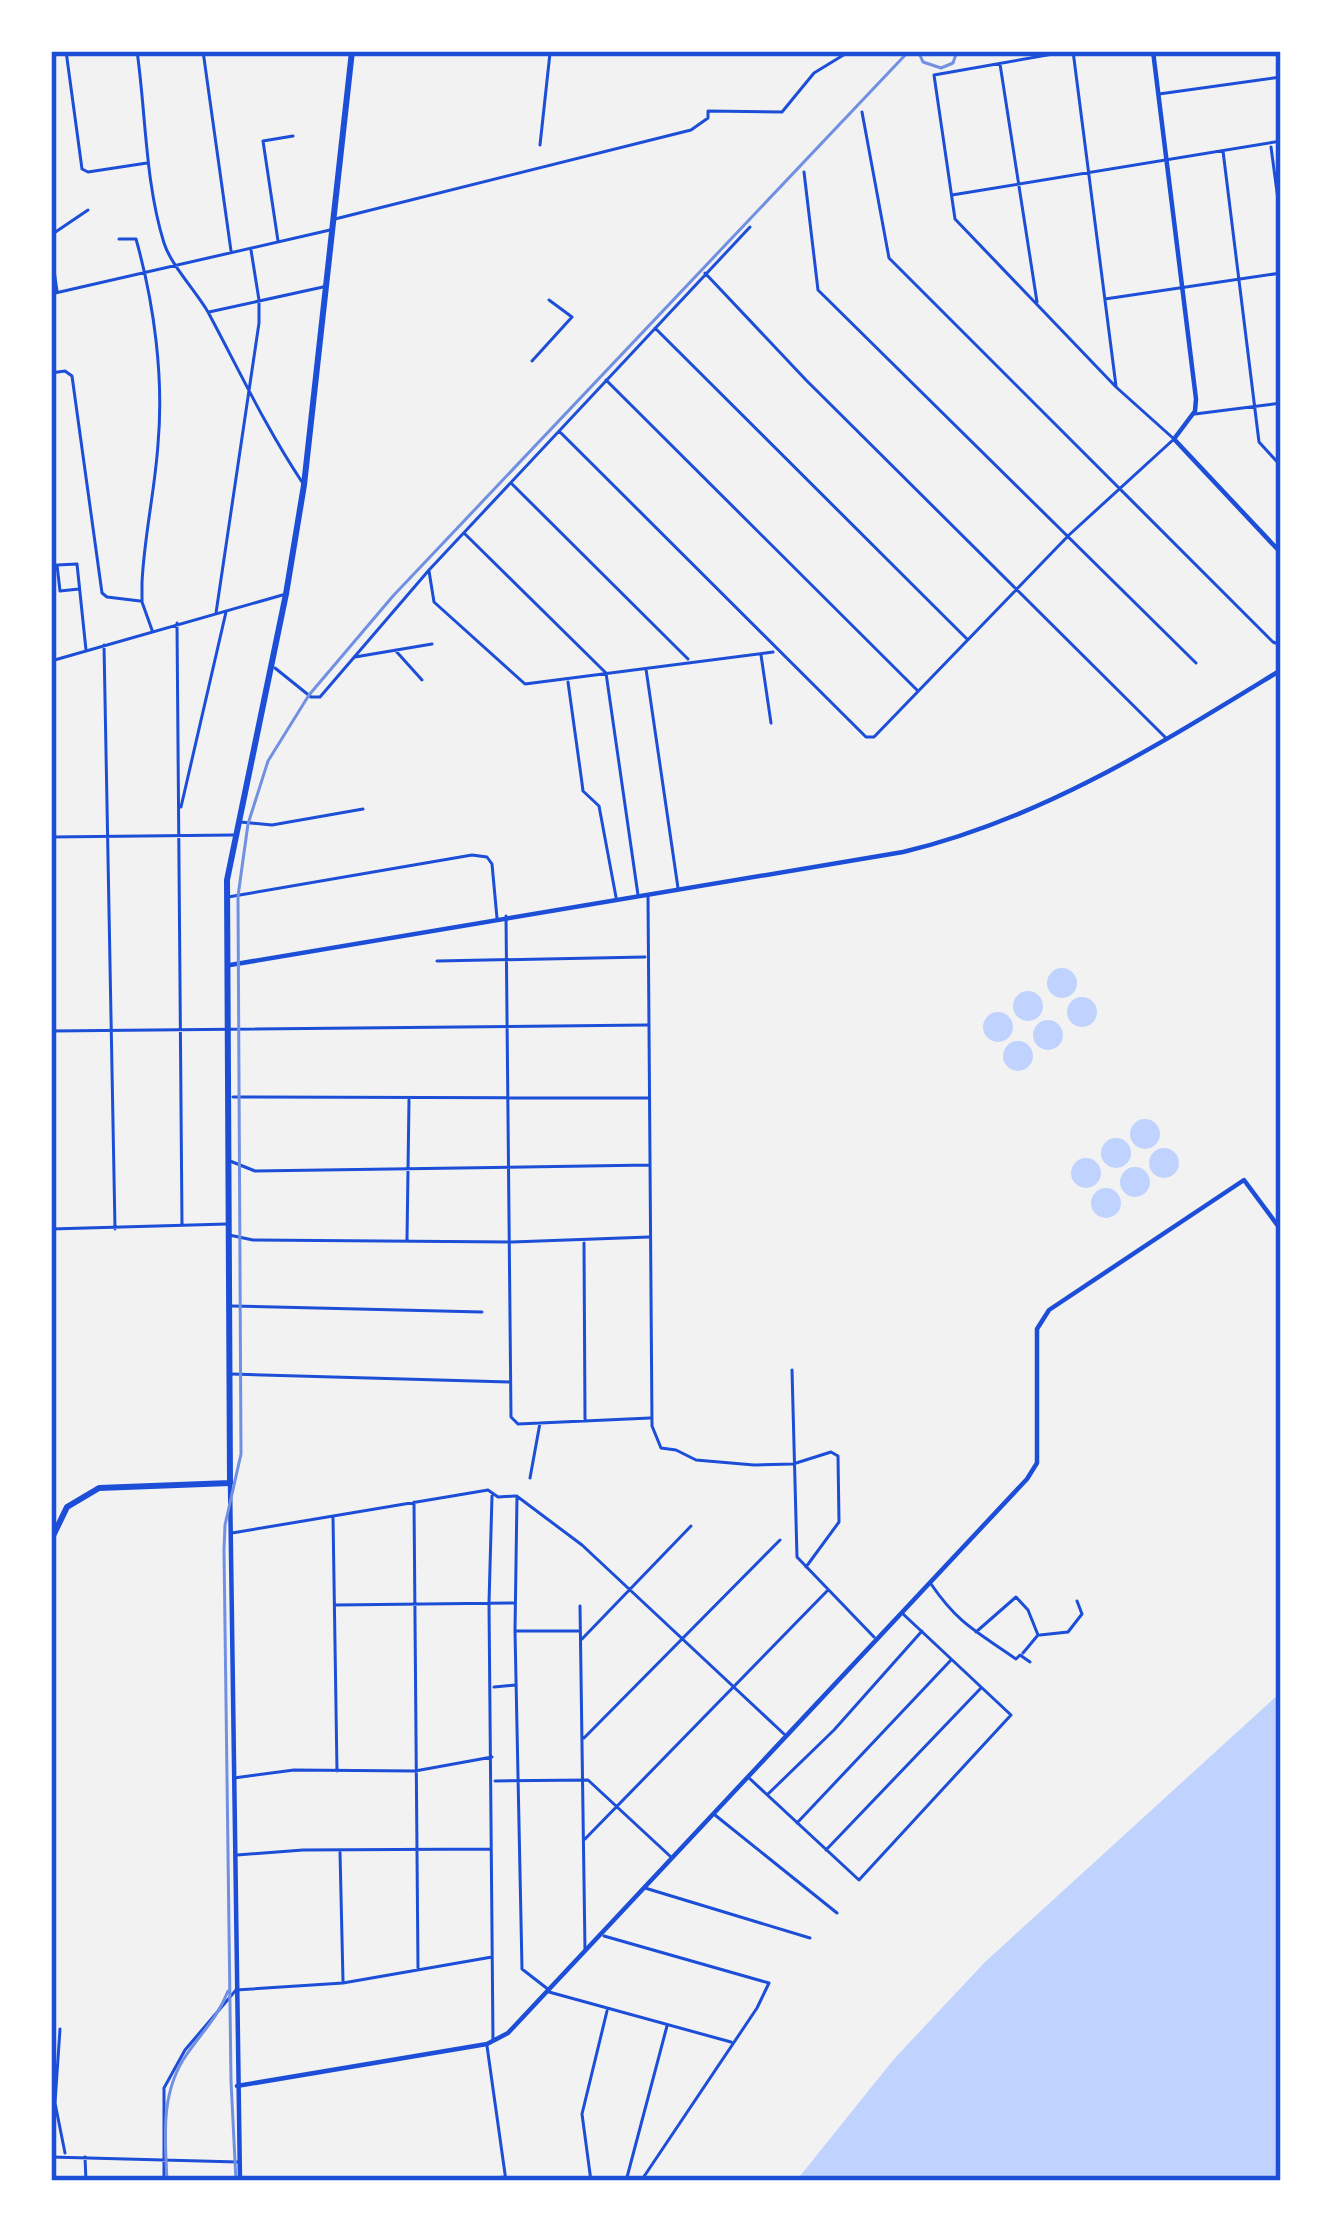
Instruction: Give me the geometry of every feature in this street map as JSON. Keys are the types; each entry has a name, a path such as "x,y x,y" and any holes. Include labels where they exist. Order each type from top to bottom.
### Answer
{"main road":[{"path":"51,1540 67,1507 99,1488 230,1483 226,898 304,485 352,51"}],"street":[{"path":"67,51 82,169 149,163"},
{"path":"137,51 149,163 164,244 208,312 247,391 304,485"},
{"path":"202,51 232,254"},
{"path":"333,219 691,130 708,118 708,111 780,113 814,73 850,51"},
{"path":"1116,387 1072,51 934,76 955,219 1116,387 1174,440 1281,553"},
{"path":"559,431 776,652 866,737 874,737 1119,486 1174,440 1193,414 1196,399 1184,287 1153,51"},
{"path":"540,145 550,53"},
{"path":"1000,64 1037,304"},
{"path":"1159,94 1281,77"},
{"path":"862,112 889,258 1281,645"},
{"path":"278,242 263,141 292,136"},
{"path":"950,195 1281,141"},
{"path":"1271,143 1281,222"},
{"path":"1222,150 1259,442 1281,466"},
{"path":"803,172 818,290 1196,664"},
{"path":"51,235 88,210"},
{"path":"271,666 316,699 429,570 750,227"},
{"path":"51,250 54,293 332,230"},
{"path":"119,239 136,239 146,274 157,363 159,418 142,602 152,630"},
{"path":"216,613 259,301 250,250"},
{"path":"705,273 806,380 1167,739"},
{"path":"1105,299 1281,273"},
{"path":"208,312 327,286"},
{"path":"532,361 572,317 549,300"},
{"path":"655,328 968,640"},
{"path":"51,373 65,371 72,376 102,592 107,597 142,602"},
{"path":"606,380 919,692"},
{"path":"1193,414 1281,403"},
{"path":"510,483 690,662"},
{"path":"464,532 606,673 638,895"},
{"path":"80,589 60,591 57,565 76,563 80,589 86,650"},
{"path":"429,570 434,602 521,683 776,652"},
{"path":"51,661 286,594"},
{"path":"179,815 226,610"},
{"path":"177,623 182,1225"},
{"path":"353,657 432,644"},
{"path":"104,645 115,1228"},
{"path":"395,650 422,680"},
{"path":"761,653 771,723"},
{"path":"646,668 677,888"},
{"path":"226,966 908,850 1004,821 1062,797 1281,670"},
{"path":"568,678 581,783 599,806 616,898"},
{"path":"238,821 272,825 363,809"},
{"path":"51,837 235,835"},
{"path":"226,898 472,855 487,857 492,864 497,918"},
{"path":"648,893 652,1418 661,1448 696,1460 793,1464 831,1452 840,1460 837,1527 806,1567"},
{"path":"506,916 514,1422 652,1418"},
{"path":"437,961 649,957"},
{"path":"51,1030 649,1025"},
{"path":"227,1097 651,1098"},
{"path":"407,1241 409,1098"},
{"path":"228,1161 255,1171 651,1165"},
{"path":"237,2086 490,2044 602,1936 1028,1479 1037,1463 1036,1339 1044,1315 1244,1180 1281,1230"},
{"path":"51,1229 229,1224"},
{"path":"230,1235 253,1240 512,1242 651,1237"},
{"path":"584,1240 586,1421"},
{"path":"230,1305 482,1312"},
{"path":"792,1370 797,1557 877,1639"},
{"path":"230,1374 511,1382"},
{"path":"530,1478 540,1423"},
{"path":"230,1483 240,2181"},
{"path":"229,1533 488,1490 492,1496 494,1957 490,2044 506,2179 468,2181"},
{"path":"492,1496 517,1496 582,1545 786,1735"},
{"path":"517,1496 522,1970 548,1991 733,2042"},
{"path":"414,1502 418,1969"},
{"path":"333,1517 337,1773"},
{"path":"580,1641 691,1526"},
{"path":"582,1739 780,1540"},
{"path":"930,1582 975,1634 1016,1659 1038,1635 1068,1633 1082,1614 1077,1601"},
{"path":"584,1840 828,1590"},
{"path":"975,1634 1014,1597 1027,1608 1038,1635"},
{"path":"334,1605 515,1603"},
{"path":"580,1606 585,1952"},
{"path":"748,1777 859,1880 1011,1714 902,1613"},
{"path":"515,1631 580,1630"},
{"path":"767,1796 834,1730 922,1631"},
{"path":"1020,1655 1030,1662"},
{"path":"796,1823 952,1658"},
{"path":"492,1687 516,1685"},
{"path":"826,1850 982,1687"},
{"path":"234,1778 288,1771 415,1771 493,1757"},
{"path":"494,1780 589,1780 672,1858"},
{"path":"714,1814 837,1913"},
{"path":"235,1856 493,1850"},
{"path":"340,1851 343,1983"},
{"path":"644,1888 810,1938"},
{"path":"602,1936 769,1983 641,2181"},
{"path":"164,2181 161,2103 170,2075 236,1990 343,1983 494,1957"},
{"path":"590,2181 582,2114 608,2009"},
{"path":"626,2181 668,2025"},
{"path":"60,2029 55,2103 65,2155"},
{"path":"85,2155 86,2181"},
{"path":"51,2156 239,2162"}],"water":[{"path":"1062,968 1077,983 1062,998 1047,983"},
{"path":"1028,991 1043,1006 1028,1021 1013,1006"},
{"path":"1082,997 1097,1012 1082,1027 1067,1012"},
{"path":"998,1012 1013,1027 998,1042 983,1027"},
{"path":"1048,1020 1063,1035 1048,1050 1033,1035"},
{"path":"1018,1041 1033,1056 1018,1071 1003,1056"},
{"path":"1145,1119 1160,1134 1145,1149 1130,1134"},
{"path":"1116,1138 1131,1153 1116,1168 1101,1153"},
{"path":"1164,1148 1179,1163 1164,1178 1149,1163"},
{"path":"1086,1158 1101,1173 1086,1188 1071,1173"},
{"path":"1135,1167 1150,1182 1135,1197 1120,1182"},
{"path":"1106,1188 1121,1203 1106,1218 1091,1203"},
{"path":"1281,1692 1281,2181 796,2181 894,2059 985,1962"}],"tram line":[{"path":"236,2181 224,1550 241,1454 238,896 248,824 268,761 309,695 393,596 909,51"},
{"path":"918,51 923,62 941,68 953,63 957,51"},
{"path":"167,2181 166,2115 172,2084 228,1991"}]}
